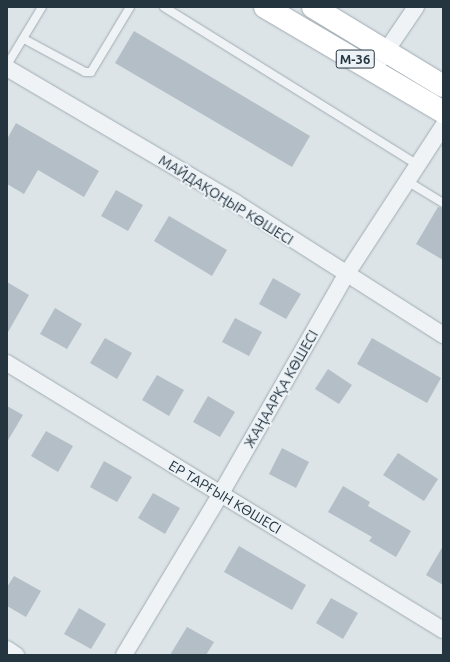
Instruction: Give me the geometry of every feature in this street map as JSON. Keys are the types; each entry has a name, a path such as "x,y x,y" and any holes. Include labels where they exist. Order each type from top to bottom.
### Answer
{"main road":[{"name":"M-36","path":"265,7 373,69 443,112"},
{"name":"M-36","path":"313,7 443,86"}],"street":[{"path":"373,69 416,7"},
{"name":"МАЙДАҚОҢЫР КӨШЕСІ","path":"7,67 236,203 443,336"},
{"name":"ЖАҢААРҚА КӨШЕСІ","path":"124,655 220,495 346,275 443,126"},
{"name":"ЕР ТАРҒЫН КӨШЕСІ","path":"7,364 443,630"},
{"path":"7,650 16,655"}],"lane":[{"path":"7,67 42,7"},
{"path":"24,39 85,72 91,72 130,7"},
{"path":"164,7 418,165"},
{"path":"407,181 443,203"}],"building":[{"path":"134,31 310,136 292,167 115,63"},
{"path":"16,123 99,171 84,197 38,170 24,194 7,184 7,139"},
{"path":"116,190 143,205 128,231 101,216"},
{"path":"438,207 443,208 443,260 416,244"},
{"path":"169,216 227,250 212,276 154,241"},
{"path":"273,278 301,294 286,319 259,304"},
{"path":"7,282 29,295 7,334"},
{"path":"55,308 82,324 67,349 40,334"},
{"path":"235,318 262,332 249,356 222,342"},
{"path":"105,338 132,353 117,379 90,363"},
{"path":"372,338 441,378 427,403 357,364"},
{"path":"328,369 352,385 339,404 315,389"},
{"path":"157,375 184,390 169,416 142,400"},
{"path":"208,396 235,412 220,437 193,422"},
{"path":"7,406 23,415 7,442"},
{"path":"46,431 73,446 58,472 31,456"},
{"path":"282,448 309,462 296,488 269,474"},
{"path":"398,453 438,479 424,501 383,475"},
{"path":"104,461 132,477 117,502 90,487"},
{"path":"343,486 370,502 368,506 411,531 396,557 369,541 372,537 328,512"},
{"path":"153,493 180,508 165,534 138,518"},
{"path":"239,546 306,585 292,610 224,572"},
{"path":"443,546 443,585 426,575"},
{"path":"14,576 41,591 26,617 7,606 7,587"},
{"path":"331,598 358,613 343,639 316,623"},
{"path":"79,608 106,624 91,649 64,634"},
{"path":"187,627 214,642 206,655 170,655"}]}
